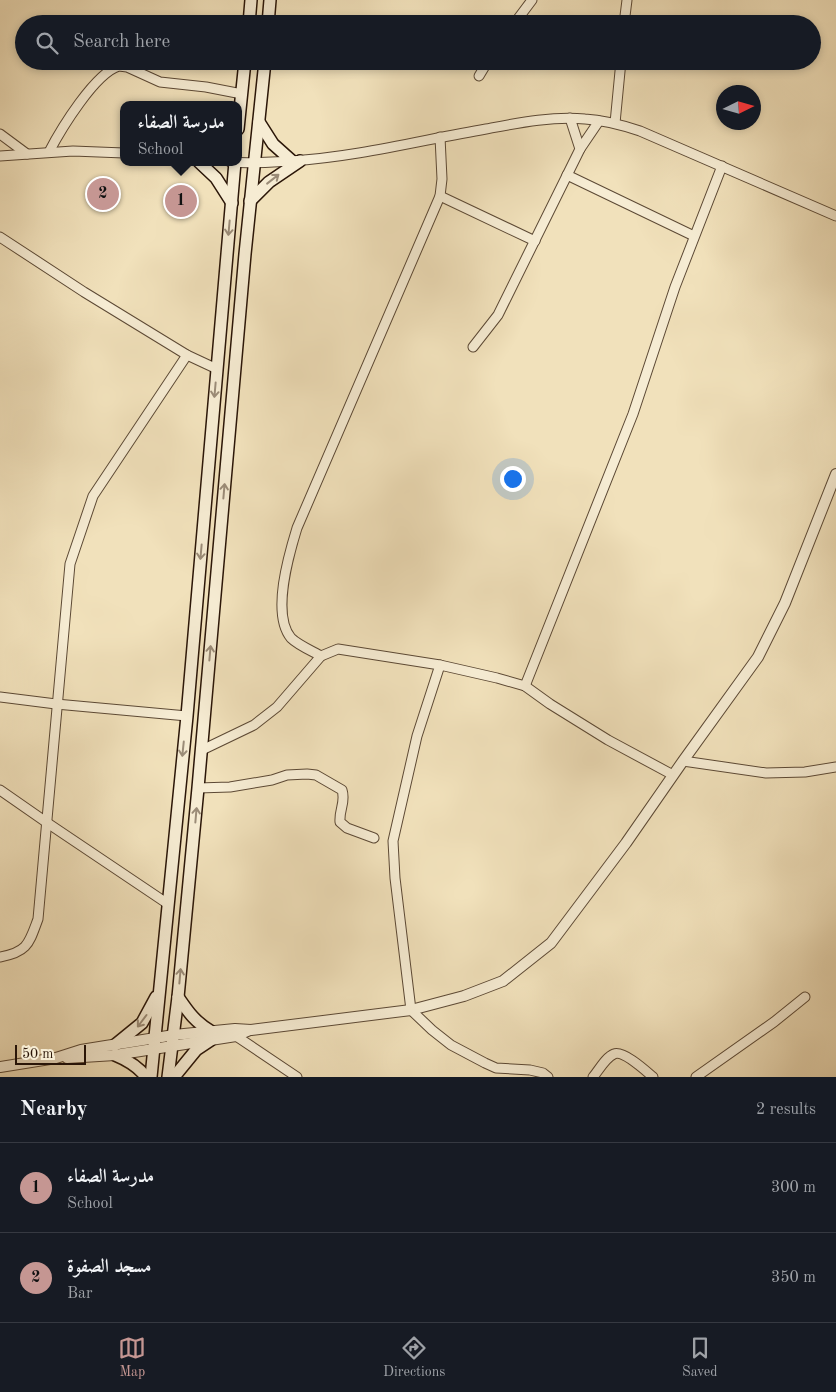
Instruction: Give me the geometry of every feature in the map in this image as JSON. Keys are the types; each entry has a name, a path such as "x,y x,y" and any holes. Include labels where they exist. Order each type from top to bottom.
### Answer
{"main road":[{"path":"250,15 251,0"},
{"path":"269,15 270,0"},
{"path":"241,101 244,70"},
{"path":"168,1077 178,997 202,750 250,201 264,70"},
{"path":"250,201 273,179 296,161 273,144 259,122"},
{"path":"203,166 216,178 232,203"},
{"path":"151,1077 187,716 235,166"},
{"path":"146,1077 115,1050 142,1023 160,989"},
{"path":"174,1077 196,1050 212,1036 190,1015 178,997"}],"street":[{"path":"521,15 532,0"},
{"path":"625,15 627,0"},
{"path":"49,152 62,128 85,96 105,74 112,70"},
{"path":"134,70 160,82 206,87 242,94"},
{"path":"479,76 483,70"},
{"path":"615,124 620,70"},
{"path":"570,118 580,149"},
{"path":"242,163 254,164 296,161 350,154 525,122 570,118 599,121 640,131 836,216"},
{"path":"473,347 498,314 580,149 599,121"},
{"path":"0,134 28,154"},
{"path":"321,656 292,638 284,624 283,592 287,562 297,528 440,196 442,179 440,137"},
{"path":"0,156 73,151 120,153"},
{"path":"525,686 632,414 675,286 722,166"},
{"path":"568,175 694,236"},
{"path":"440,196 535,241"},
{"path":"0,237 84,292 188,355 217,369"},
{"path":"0,957 14,955 29,943 38,919 70,564 94,496 188,355"},
{"path":"0,1067 56,1058 82,1058 173,1040 411,1010 464,996 503,981 551,943 626,843 758,657 785,603 836,474"},
{"path":"202,750 254,725 277,707 321,656 338,649 440,665 525,686 608,740 673,775"},
{"path":"440,665 417,736 393,840 395,878 411,1010 451,1045 485,1063 496,1068 530,1070 548,1077"},
{"path":"0,697 187,716"},
{"path":"683,761 766,773 805,772 836,767"},
{"path":"198,788 230,786 298,774 316,775 342,790 344,798 340,812 340,822 348,828 374,838"},
{"path":"0,790 168,904"},
{"path":"696,1077 774,1022 805,997"},
{"path":"236,1032 297,1077"},
{"path":"593,1077 612,1054 617,1053 624,1054 654,1077"}],"place":[{"name":"مسجد الصفوة","path":"103,194"},
{"name":"مدرسة الصفاء","path":"181,201"}]}
